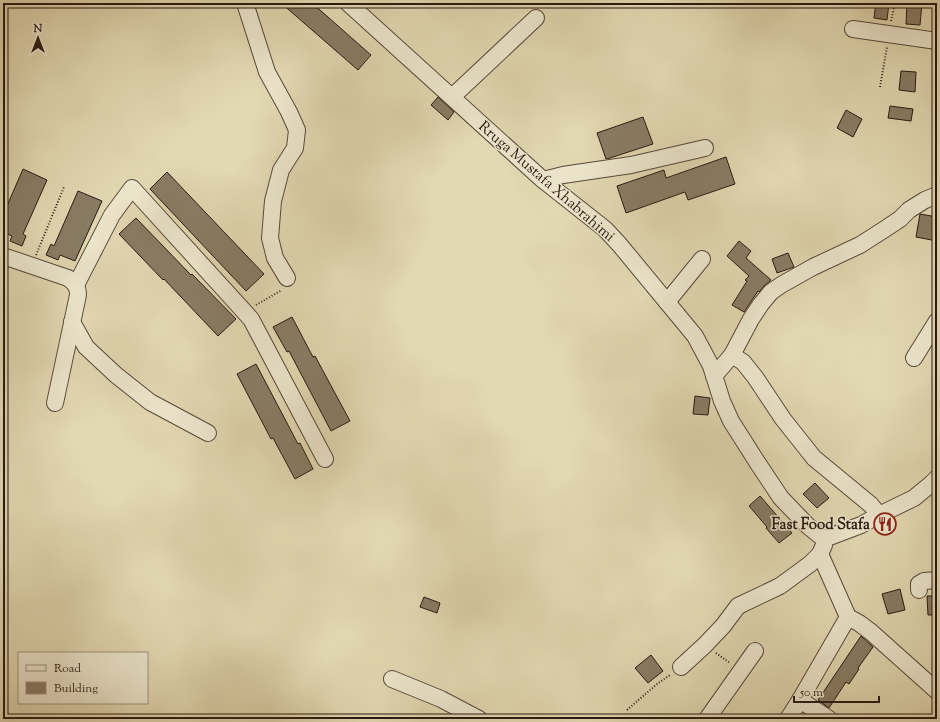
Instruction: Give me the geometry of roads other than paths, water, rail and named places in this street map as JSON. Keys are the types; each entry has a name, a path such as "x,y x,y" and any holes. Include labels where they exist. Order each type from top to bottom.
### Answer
{"street":[{"path":"245,3 267,72 297,130 295,148 281,170 273,201 270,238 275,258 286,284"},
{"name":"Rruga Mustafa Xhabrahimi","path":"348,3 543,180 605,229 619,244 696,336 711,366 722,402 731,421 781,498 808,526 822,547"},
{"path":"452,97 536,18"},
{"path":"853,29 937,41"},
{"path":"543,180 563,175 631,165 705,148"},
{"path":"55,403 78,295 79,280 112,215 132,188 251,319 325,459"},
{"path":"714,376 732,355 752,318 771,292 781,284 813,267 860,245 900,219 909,210 925,200 937,195"},
{"path":"3,256 73,281 79,280"},
{"path":"667,302 702,259"},
{"path":"914,358 937,321"},
{"path":"72,322 86,347 116,375 150,402 208,433"},
{"path":"732,355 743,362 755,377 783,419 814,458 871,505 879,514"},
{"path":"681,667 723,626 738,606 780,586 810,564 822,547 879,514 914,498 937,478"},
{"path":"822,547 848,617 872,632 937,691"},
{"path":"919,590 919,584 924,581 937,580"},
{"path":"788,719 848,617"},
{"path":"707,719 755,651"},
{"path":"392,679 441,699 479,719"},
{"path":"800,700 828,719"}],"place":[{"name":"Fast Food Stafa","path":"885,524"}]}
